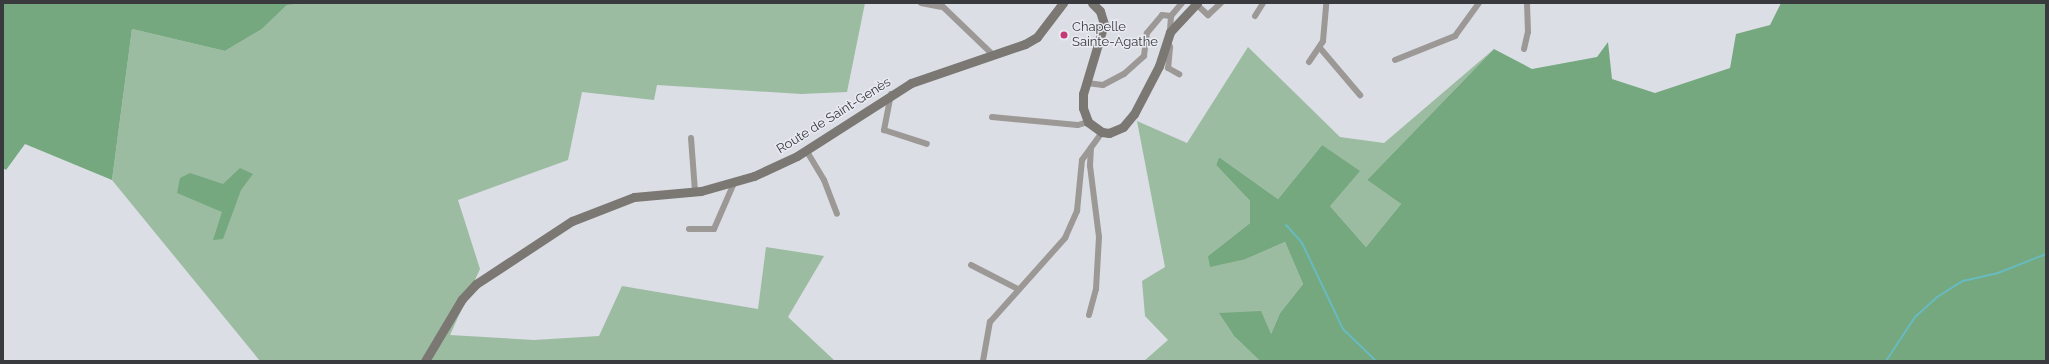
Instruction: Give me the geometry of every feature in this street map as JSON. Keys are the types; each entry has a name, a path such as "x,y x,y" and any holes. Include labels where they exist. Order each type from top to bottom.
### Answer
{"street":[{"path":"921,3 940,5 983,42 994,56"},
{"name":"Route de Saint-Genès","path":"425,361 462,299 476,284 585,214 634,196 695,191 734,183 806,150 891,94 925,78 994,56 1037,37 1063,3"},
{"path":"1179,74 1168,68 1170,47 1169,36 1171,16 1182,3"},
{"path":"1094,4 1104,24 1083,101 1088,122 1102,132 1116,131 1129,121 1153,78 1169,36 1196,3 1208,15 1221,3"},
{"path":"1255,16 1263,3"},
{"path":"1309,62 1320,48 1326,3"},
{"path":"1395,60 1455,36 1479,3"},
{"path":"1524,49 1528,32 1528,3"},
{"path":"1087,83 1115,82 1144,56 1147,34 1162,15 1171,16"},
{"path":"1320,48 1360,95"},
{"path":"891,94 884,130 927,144"},
{"path":"992,117 1078,125 1088,122"},
{"path":"982,361 990,322 1065,238 1078,211 1082,160 1102,132"},
{"path":"691,138 695,191"},
{"path":"1090,315 1096,289 1099,236 1090,166 1091,148"},
{"path":"806,150 824,180 837,214"},
{"path":"689,229 714,229 734,183"},
{"path":"971,265 1018,289"}],"green space":[{"path":"3,3 312,3 287,5 262,29 225,51 132,29 112,180 25,144 6,170 3,168"},
{"path":"312,3 865,3 847,92 801,94 657,85 654,100 582,92 568,160 458,200 480,269 450,335 534,340 599,336 622,286 758,309 766,247 824,256 788,317 835,361 260,361 112,180 132,29 225,51 262,29 287,5"},
{"path":"1781,3 2046,3 2046,361 1260,361 1235,337 1219,313 1261,311 1271,334 1280,313 1303,284 1285,242 1246,259 1210,267 1208,256 1250,223 1250,201 1216,165 1219,157 1278,199 1322,145 1360,171 1330,206 1366,247 1401,204 1367,180 1494,49 1532,69 1597,57 1608,42 1612,79 1655,93 1730,68 1736,34 1770,25"},
{"path":"1248,47 1340,137 1384,143 1494,49 1367,180 1401,204 1366,247 1330,206 1322,145 1278,199 1219,157 1216,165 1250,201 1250,223 1208,256 1246,259 1285,242 1303,284 1280,313 1271,334 1235,337 1260,361 1144,361 1168,340 1145,316 1142,281 1165,267 1137,121 1187,143"},
{"path":"240,168 253,174 241,190 223,239 213,240 222,212 177,193 180,178 190,173 223,184"}],"waterway":[{"path":"1286,225 1302,243 1343,329 1376,361"},
{"path":"1886,361 1915,317 1937,297 1963,281 1998,273 2046,254"}],"place":[{"name":"Chapelle Sainte-Agathe","path":"1064,35"}]}
